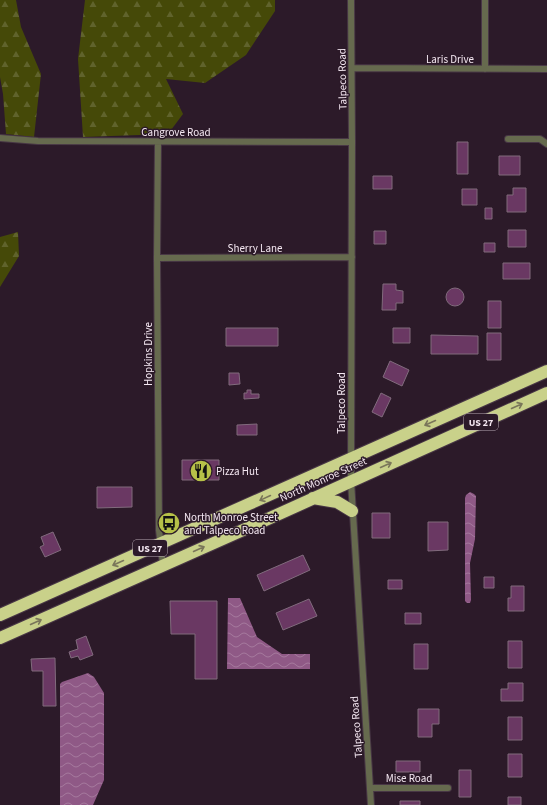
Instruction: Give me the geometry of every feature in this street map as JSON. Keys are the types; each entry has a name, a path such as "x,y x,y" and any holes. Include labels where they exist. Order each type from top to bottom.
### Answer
{"highway":[{"name":"North Monroe Street","path":"0,615 547,371"},
{"name":"North Monroe Street","path":"0,638 547,393"},
{"path":"312,498 337,502 352,511"},
{"path":"70,584 78,603"}],"street":[{"name":"Talpeco Road","path":"351,0 351,481 371,805"},
{"path":"485,0 485,69"},
{"name":"Laris Drive","path":"352,68 547,69"},
{"name":"Cangrove Road","path":"0,138 38,141 352,142"},
{"path":"508,139 540,139 547,144"},
{"name":"Hopkins Drive","path":"158,142 157,258 159,530 163,565"},
{"name":"Sherry Lane","path":"157,258 352,258"},
{"name":"Mise Road","path":"370,788 448,788"}],"green space":[{"path":"0,0 16,0 21,27 41,74 34,137 6,134 3,94 0,77"},
{"path":"85,0 275,0 275,11 246,55 205,83 166,79 183,114 168,134 83,137 78,59"},
{"path":"18,232 19,256 0,287 0,237"}],"water":[{"path":"470,492 476,496 475,539 470,563 471,600 470,603 467,603 465,601 465,498"},
{"path":"228,598 240,598 257,637 282,654 310,654 310,669 227,669"},
{"path":"88,673 94,677 104,693 104,780 93,805 60,805 60,684"}],"building":[{"path":"457,142 468,142 468,174 457,174"},
{"path":"499,156 520,156 520,175 499,175"},
{"path":"373,176 392,176 392,189 373,189"},
{"path":"513,188 526,188 526,212 507,212 507,195 513,195"},
{"path":"462,189 477,189 477,205 462,205"},
{"path":"485,208 492,208 492,219 485,219"},
{"path":"508,230 526,230 526,247 508,247"},
{"path":"374,231 386,231 386,244 374,244"},
{"path":"484,243 495,243 495,252 484,252"},
{"path":"503,263 530,263 530,279 503,279"},
{"path":"383,284 396,284 396,290 403,291 403,303 396,303 396,310 382,310"},
{"path":"451,288 459,288 464,293 462,304 459,306 451,306 446,301 446,293"},
{"path":"488,301 501,301 501,328 488,328"},
{"path":"226,328 278,328 278,346 226,346"},
{"path":"393,328 410,328 410,343 393,343"},
{"path":"487,333 501,333 501,360 487,360"},
{"path":"431,335 478,336 478,354 431,354"},
{"path":"390,361 409,370 402,386 383,377"},
{"path":"229,373 239,373 240,384 229,385"},
{"path":"247,390 251,390 251,394 259,394 259,398 244,399 244,393 247,393"},
{"path":"381,393 391,398 382,417 372,412"},
{"path":"257,424 257,435 237,435 237,425"},
{"path":"182,460 219,460 219,480 182,480"},
{"path":"97,487 132,487 132,507 97,508"},
{"path":"372,513 390,513 390,538 372,538"},
{"path":"428,522 448,522 448,550 428,551"},
{"path":"53,532 61,550 45,557 40,547 44,545 41,537"},
{"path":"303,555 310,570 264,591 257,575"},
{"path":"484,577 494,577 494,588 484,588"},
{"path":"388,580 402,580 402,589 388,589"},
{"path":"511,586 524,586 524,611 508,611 508,598 511,598"},
{"path":"309,599 317,616 283,630 276,613"},
{"path":"170,601 217,601 217,679 195,679 195,634 171,634"},
{"path":"405,613 421,613 421,624 405,624"},
{"path":"86,636 93,655 80,660 78,656 71,658 69,652 78,649 76,640"},
{"path":"508,641 522,641 522,668 508,668"},
{"path":"414,644 428,644 428,669 414,669"},
{"path":"55,658 56,706 43,706 43,671 32,671 31,659"},
{"path":"508,683 523,683 523,701 501,701 501,689 508,689"},
{"path":"418,709 439,709 439,724 432,724 432,737 418,737"},
{"path":"508,717 522,717 522,740 508,740"},
{"path":"508,754 522,754 522,777 508,777"},
{"path":"396,761 420,761 420,772 396,772"},
{"path":"459,770 471,770 471,797 459,797"},
{"path":"508,797 521,797 521,805 508,805"},
{"path":"400,801 420,801 420,805 400,805"}],"place":[{"name":"Pizza Hut","path":"201,471"},
{"name":"North Monroe Street and Talpeco Road","path":"169,523"}]}
